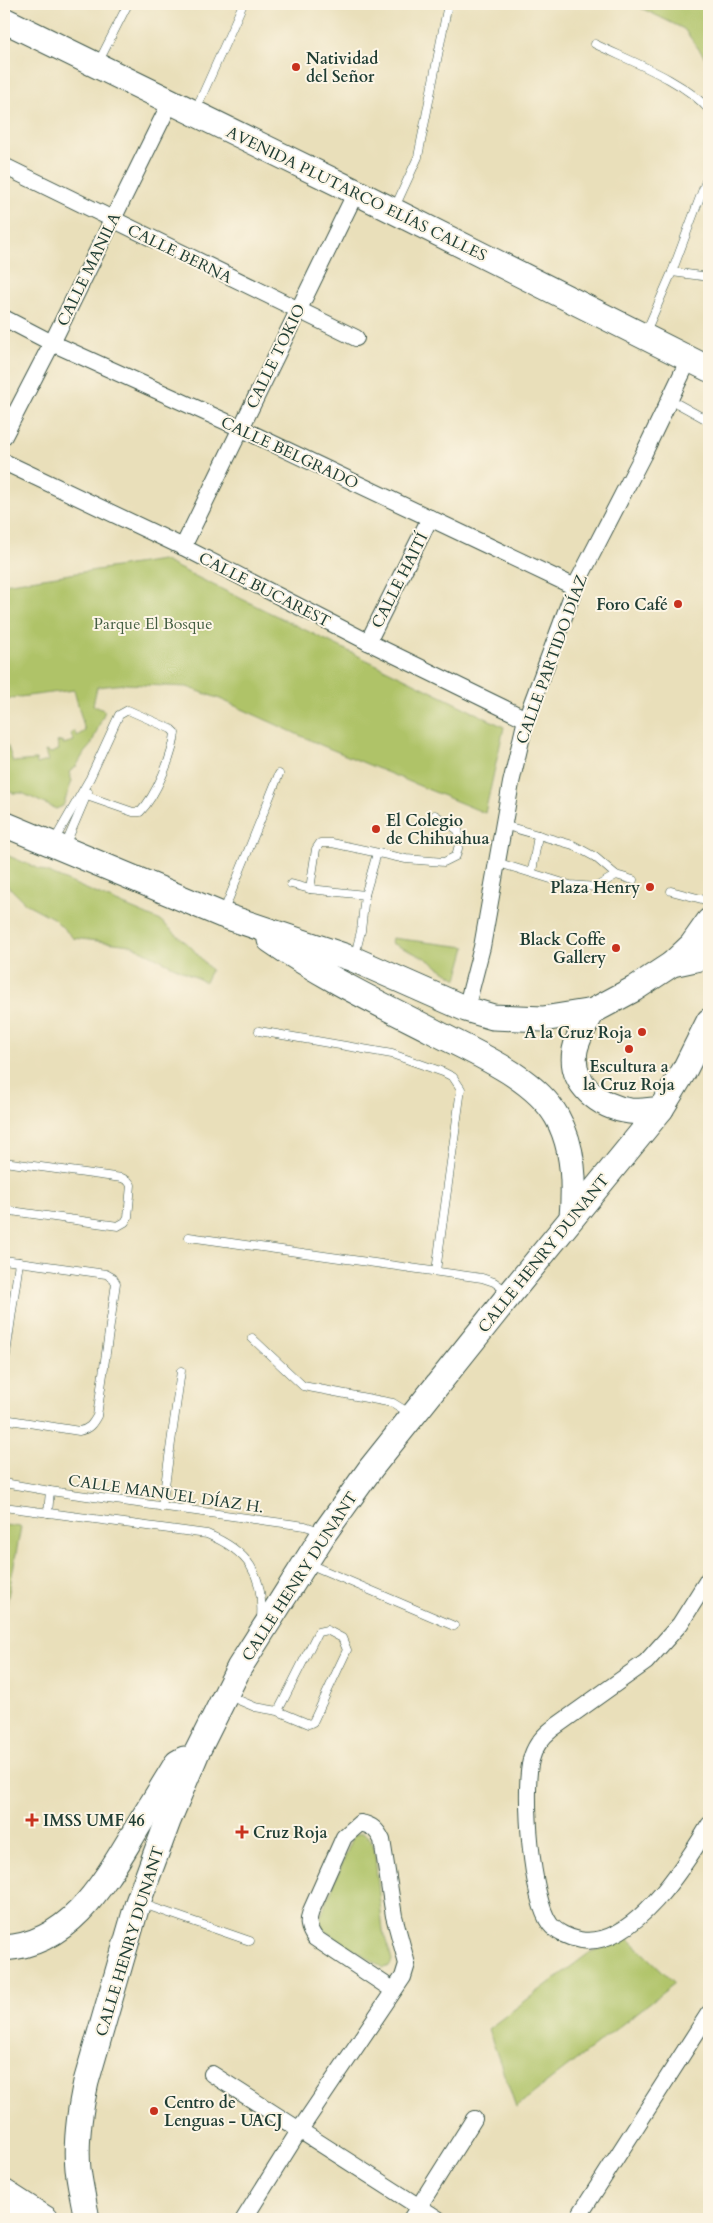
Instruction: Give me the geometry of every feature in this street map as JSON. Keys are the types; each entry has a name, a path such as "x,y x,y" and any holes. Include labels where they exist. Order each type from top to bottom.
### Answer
{"main road":[{"name":"AVENIDA PLUTARCO ELÍAS CALLES","path":"4,20 356,192 699,364"},
{"path":"4,824 247,924 353,960 466,1009 493,1017 543,1019 593,1011 634,989 672,964 692,945 709,921"},
{"path":"247,924 303,962 505,1069 542,1097 557,1117 570,1154 575,1186 572,1216"},
{"path":"672,964 709,956"},
{"path":"593,1011 575,1050 575,1066 581,1083 595,1098 611,1106 632,1111 661,1109"},
{"name":"CALLE HENRY DUNANT","path":"87,2219 78,2169 80,2113 86,2082 138,1902 168,1821 197,1752 225,1694 261,1631 325,1532 412,1414 661,1109 684,1071 709,1021"},
{"path":"4,1948 16,1947 41,1940 65,1926 87,1905 107,1878 177,1763 197,1752"},
{"path":"4,2192 46,2219"},
{"path":"4,2214 11,2219"}],"street":[{"name":"CALLE MANILA","path":"4,436 171,101"},
{"name":"CALLE BERNA","path":"4,166 111,220 356,338"},
{"name":"CALLE TOKIO","path":"183,547 356,192"},
{"name":"CALLE BELGRADO","path":"4,318 52,343 240,428 575,587"},
{"name":"CALLE PARTIDO DÍAZ","path":"466,1009 482,947 519,741 526,719 575,587 643,455 669,399 699,364"},
{"name":"CALLE BUCAREST","path":"4,462 183,547 368,642 526,719"},
{"name":"CALLE HAITÍ","path":"368,642 430,518"},
{"path":"709,1578 680,1624 646,1662 552,1729 543,1736 536,1746 528,1771 527,1790 535,1883 550,1924 563,1934 589,1941 605,1939 622,1930 639,1917 666,1887 709,1825"},
{"path":"244,2219 299,2131 403,1977 406,1964 394,1916 382,1840 377,1831 369,1824 360,1823 344,1837 311,1910 308,1920 309,1929 316,1938 393,1990"},
{"path":"583,2217 709,2013"},
{"path":"212,2074 299,2131 415,2213 438,2219"},
{"path":"415,2213 474,2119"}],"lane":[{"path":"97,65 128,4"},
{"path":"194,113 243,4"},
{"path":"393,211 418,157 448,4"},
{"path":"595,44 678,85 693,94 709,110"},
{"path":"644,336 672,272 709,173"},
{"path":"672,272 709,277"},
{"path":"669,399 709,421"},
{"path":"58,846 84,795 115,721 122,711 128,710 176,733 162,774 148,804 140,812 133,812 84,795"},
{"path":"222,914 279,774"},
{"path":"58,846 84,795"},
{"path":"310,889 316,849 320,843 332,843 406,859 444,862 456,856 460,841 458,830 435,815"},
{"path":"503,824 572,846 595,857 616,875 633,880"},
{"path":"532,872 538,835"},
{"path":"353,960 361,931 365,895 378,853"},
{"path":"496,862 570,885 596,886 616,875"},
{"path":"291,884 310,889 365,895"},
{"path":"671,891 709,900"},
{"path":"259,1031 392,1054 453,1077 461,1089 436,1271"},
{"path":"4,1162 122,1178 128,1180 131,1185 128,1217 126,1222 118,1226 4,1210"},
{"path":"189,1237 482,1278 494,1282 510,1294"},
{"path":"4,1260 106,1274 113,1278 116,1283 97,1416 92,1425 86,1430 79,1431 4,1419"},
{"path":"4,1368 8,1312 19,1262"},
{"path":"252,1338 303,1386 394,1403 412,1414"},
{"path":"162,1507 181,1371"},
{"name":"CALLE MANUEL DÍAZ H.","path":"4,1482 50,1491 305,1526 325,1532"},
{"path":"48,1513 50,1491"},
{"path":"4,1507 207,1534 227,1542 243,1554 253,1569 262,1603 261,1631"},
{"path":"306,1561 316,1568 454,1626"},
{"path":"225,1694 255,1707 278,1712 309,1724 313,1722 325,1700 347,1650 342,1638 327,1630 318,1632 278,1712"},
{"path":"138,1902 250,1941"}],"green space":[{"path":"633,4 709,4 709,63 684,29"},
{"name":"Parque El Bosque","path":"162,560 504,727 485,813 321,745 220,699 187,687 125,684 97,687 93,705 105,711 91,745 76,767 69,772 72,781 63,806 56,809 22,793 13,793 4,789 4,741 6,741 13,762 36,760 37,764 48,761 45,751 51,753 59,750 57,742 62,741 63,744 74,741 71,734 74,731 77,736 85,731 74,690 4,699 4,584"},
{"path":"4,854 161,921 191,947 211,970 205,982 131,945 73,938 53,918 25,903 4,882"},
{"path":"392,938 466,947 457,979 425,958 391,943"},
{"path":"4,1525 21,1527 4,1618"},
{"path":"362,1833 369,1837 374,1847 383,1931 392,1960 390,1966 384,1968 323,1930 320,1918 354,1835"},
{"path":"628,1938 675,1983 516,2107 488,2029 589,1953"}],"place":[{"name":"Natividad del Señor","path":"296,67"},
{"name":"Foro Café","path":"678,604"},
{"name":"El Colegio de Chihuahua","path":"376,829"},
{"name":"Plaza Henry","path":"650,887"},
{"name":"Black Coffe Gallery","path":"616,948"},
{"name":"A la Cruz Roja","path":"642,1032"},
{"name":"Escultura a la Cruz Roja","path":"629,1049"},
{"name":"IMSS UMF 46","path":"32,1820"},
{"name":"Cruz Roja","path":"242,1832"},
{"name":"Centro de Lenguas - UACJ","path":"154,2111"}]}
